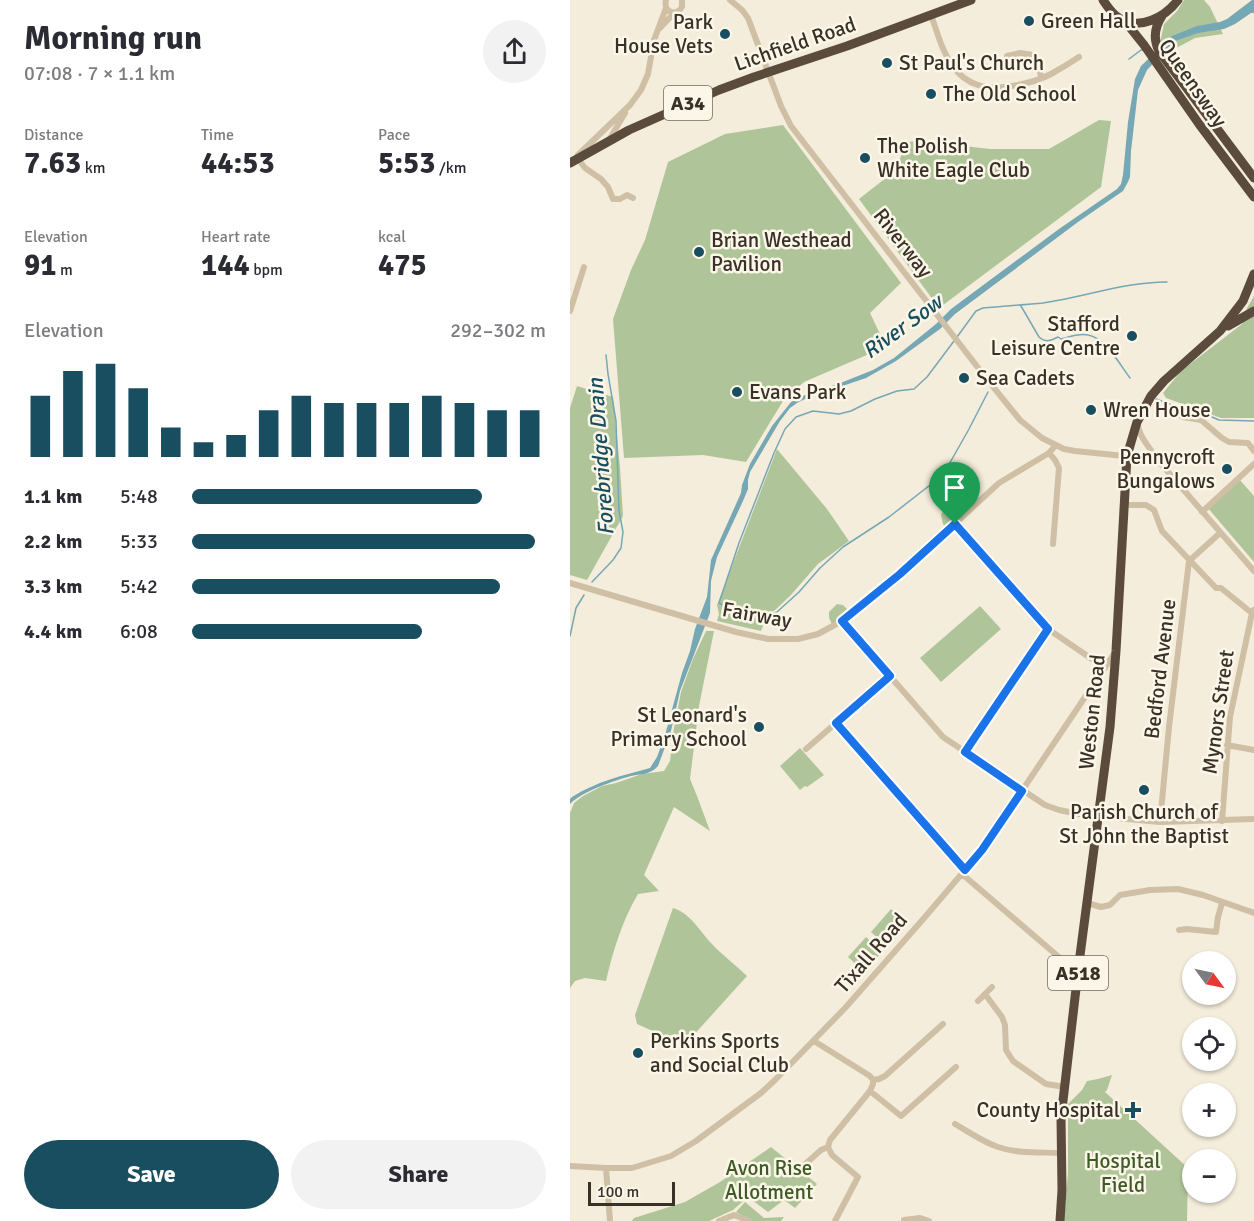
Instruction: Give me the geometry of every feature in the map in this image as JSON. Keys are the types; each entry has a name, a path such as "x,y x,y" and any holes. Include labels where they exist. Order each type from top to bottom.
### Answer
{"highway":[{"name":"Lichfield Road","path":"573,161 609,140 692,101 971,0"},
{"path":"1124,20 1143,22 1162,16 1178,0"},
{"name":"Queensway","path":"1103,1 1118,17 1124,20 1166,68 1254,178"},
{"name":"Queensway","path":"1162,16 1157,25 1155,40 1166,68 1208,136 1254,196"},
{"path":"1220,331 1242,301 1254,274"},
{"path":"1220,331 1254,311"},
{"name":"Weston Road","path":"1060,1221 1061,1118 1110,727 1127,456 1137,422 1151,396 1164,381 1220,331"}],"street":[{"name":"Riverway","path":"730,0 748,18 781,106 792,126 1020,420 1036,434 1056,445 1075,451 1154,459 1158,462"},
{"path":"657,31 674,13 680,10 683,1"},
{"path":"664,3 668,11 674,13"},
{"path":"609,140 645,83 664,3"},
{"path":"931,15 951,64 966,80 979,86 1022,84 1050,74 1079,57"},
{"path":"1007,56 1020,53 1033,55 1039,64 1041,78"},
{"path":"630,105 573,161 601,179 613,198 620,199 627,195 633,198"},
{"path":"1239,157 1254,170"},
{"path":"571,306 584,267"},
{"path":"1176,412 1183,417 1201,420 1229,442 1248,443 1254,451"},
{"path":"1137,422 1139,434 1158,462 1254,571"},
{"name":"Fairway","path":"570,584 736,632 768,639 798,639 818,634 842,621 900,574 999,483 1049,453 1056,445"},
{"path":"1049,453 1059,468 1053,544"},
{"path":"1202,512 1254,464"},
{"path":"1124,505 1146,505 1154,510 1162,531 1189,561 1216,588 1221,588 1253,612"},
{"path":"955,524 1048,629 1105,668"},
{"path":"1189,561 1220,533"},
{"name":"Bedford Avenue","path":"1160,822 1189,561"},
{"name":"Mynors Street","path":"1222,821 1230,717 1253,612"},
{"path":"842,621 943,737 1045,805 1084,815 1160,822 1254,819"},
{"path":"965,752 1048,629"},
{"name":"Tixall Road","path":"570,1166 632,1168 671,1156 760,1093 814,1041 868,982 982,850 1116,651"},
{"path":"806,749 890,676"},
{"path":"836,723 963,872 1060,958 1079,963"},
{"path":"1227,745 1254,750"},
{"path":"1087,903 1101,907 1110,904 1120,895 1150,890 1178,889 1203,895 1254,913"},
{"path":"1179,930 1187,928 1216,932 1222,903"},
{"path":"978,1001 992,987"},
{"path":"985,994 1002,1017 1005,1025 1006,1050 1013,1061 1046,1084 1065,1087"},
{"path":"873,1080 885,1076 943,1024"},
{"path":"814,1041 873,1080"},
{"path":"870,1091 901,1116 956,1067"},
{"path":"835,1221 858,1177 832,1155 828,1147 830,1140 870,1091 873,1080"},
{"path":"955,1124 1001,1148 1023,1152 1061,1153"},
{"path":"802,1167 821,1150 828,1147"},
{"path":"606,1168 610,1221"},
{"path":"719,1221 734,1215 749,1221"},
{"path":"904,1220 921,1218 929,1221"}],"green space":[{"path":"1184,0 1204,0 1210,7 1223,34 1195,38 1167,53 1160,43 1164,24"},
{"path":"1099,120 1111,121 1101,187 939,308 859,199 896,170 906,142 920,141 990,149 1049,149"},
{"path":"783,125 901,283 870,313 880,334 883,348 804,382 783,401 746,462 703,455 624,458 613,319 645,240 668,162 725,134"},
{"path":"1254,296 1254,418 1221,418 1166,398 1163,393 1181,371 1242,324"},
{"path":"577,386 613,397 623,516 587,580 570,575 570,408"},
{"path":"777,449 827,509 849,541 818,564 790,596 767,615 761,631 717,621 719,614 717,605"},
{"path":"1239,479 1254,496 1254,562 1207,507"},
{"path":"954,508 963,515 947,529 941,515 943,511"},
{"path":"837,604 843,605 850,612 832,624 829,612"},
{"path":"980,606 1001,629 941,682 920,658"},
{"path":"706,631 714,631 699,706 690,779 710,831 674,807 644,875 659,891 638,894 619,936 606,981 585,978 575,981 570,988 570,813 574,803 602,786 642,774 664,771 670,761 681,692"},
{"path":"800,748 824,775 800,790 780,766"},
{"path":"673,908 684,913 715,947 747,976 691,1038 675,1034 666,1037 637,1024 635,1015"},
{"path":"891,909 907,924 887,946 871,932"},
{"path":"866,937 882,952 864,972 848,957"},
{"name":"Hospital Field","path":"1112,1075 1105,1092 1182,1163 1182,1203 1187,1203 1187,1221 1064,1221 1068,1173 1068,1104 1082,1090 1087,1081"},
{"name":"Avon Rise Allotment","path":"771,1147 817,1184 795,1208 784,1200 768,1212 748,1197 733,1210 709,1221 632,1221 634,1218 685,1202 720,1182"},
{"path":"745,1202 764,1218 784,1217 781,1221 752,1221 736,1212"}],"water":[{"path":"1254,0 1254,13 1224,29 1198,33 1175,41 1147,70 1138,90 1130,177 1123,191 955,314 940,329 896,361 866,378 807,398 790,408 750,472 748,489 717,557 711,581 710,613 680,691 671,731 658,766 649,773 631,776 599,787 570,804 572,797 590,787 650,768 657,757 695,629 707,597 711,560 741,493 750,464 772,426 791,402 873,370 894,358 951,309 1117,189 1123,175 1135,79 1141,66 1172,36 1197,26 1227,19"}],"waterway":[{"path":"1129,59 1143,50"},
{"path":"957,337 976,311 983,308 1043,303 1136,284 1167,282"},
{"path":"1021,306 1041,339 1048,341 1058,337 1061,339 1081,334 1095,337 1107,346 1130,378"},
{"path":"954,341 927,377 914,389 897,391 839,414 813,411 796,417 785,429 739,543 719,603 730,609 765,617 777,612 843,547 889,517 943,475 988,392"},
{"name":"Forebridge Drain","path":"592,582 621,548 623,532 619,511 616,421 606,355"},
{"path":"1156,399 1219,420 1254,421"},
{"name":"Forebridge Drain","path":"570,636 576,608 584,595"}],"place":[{"name":"Green Hall","path":"1029,21"},
{"name":"Park House Vets","path":"725,34"},
{"name":"St Paul's Church","path":"887,63"},
{"name":"The Old School","path":"931,94"},
{"name":"The Polish White Eagle Club","path":"865,158"},
{"name":"Brian Westhead Pavilion","path":"699,252"},
{"name":"Stafford Leisure Centre","path":"1132,336"},
{"name":"Sea Cadets","path":"964,378"},
{"name":"Evans Park","path":"737,392"},
{"name":"Wren House","path":"1091,410"},
{"name":"Pennycroft Bungalows","path":"1227,469"},
{"name":"St Leonard's Primary School","path":"759,727"},
{"name":"Parish Church of St John the Baptist","path":"1144,790"},
{"name":"Perkins Sports and Social Club","path":"638,1053"},
{"name":"County Hospital","path":"1133,1110"}],"route":[{"path":"955,524 1048,629 965,752 1022,791 982,850 965,870 836,723 890,676 842,621 900,574 955,524"}],"water label":[{"name":"River Sow","path":"902,326"}]}
